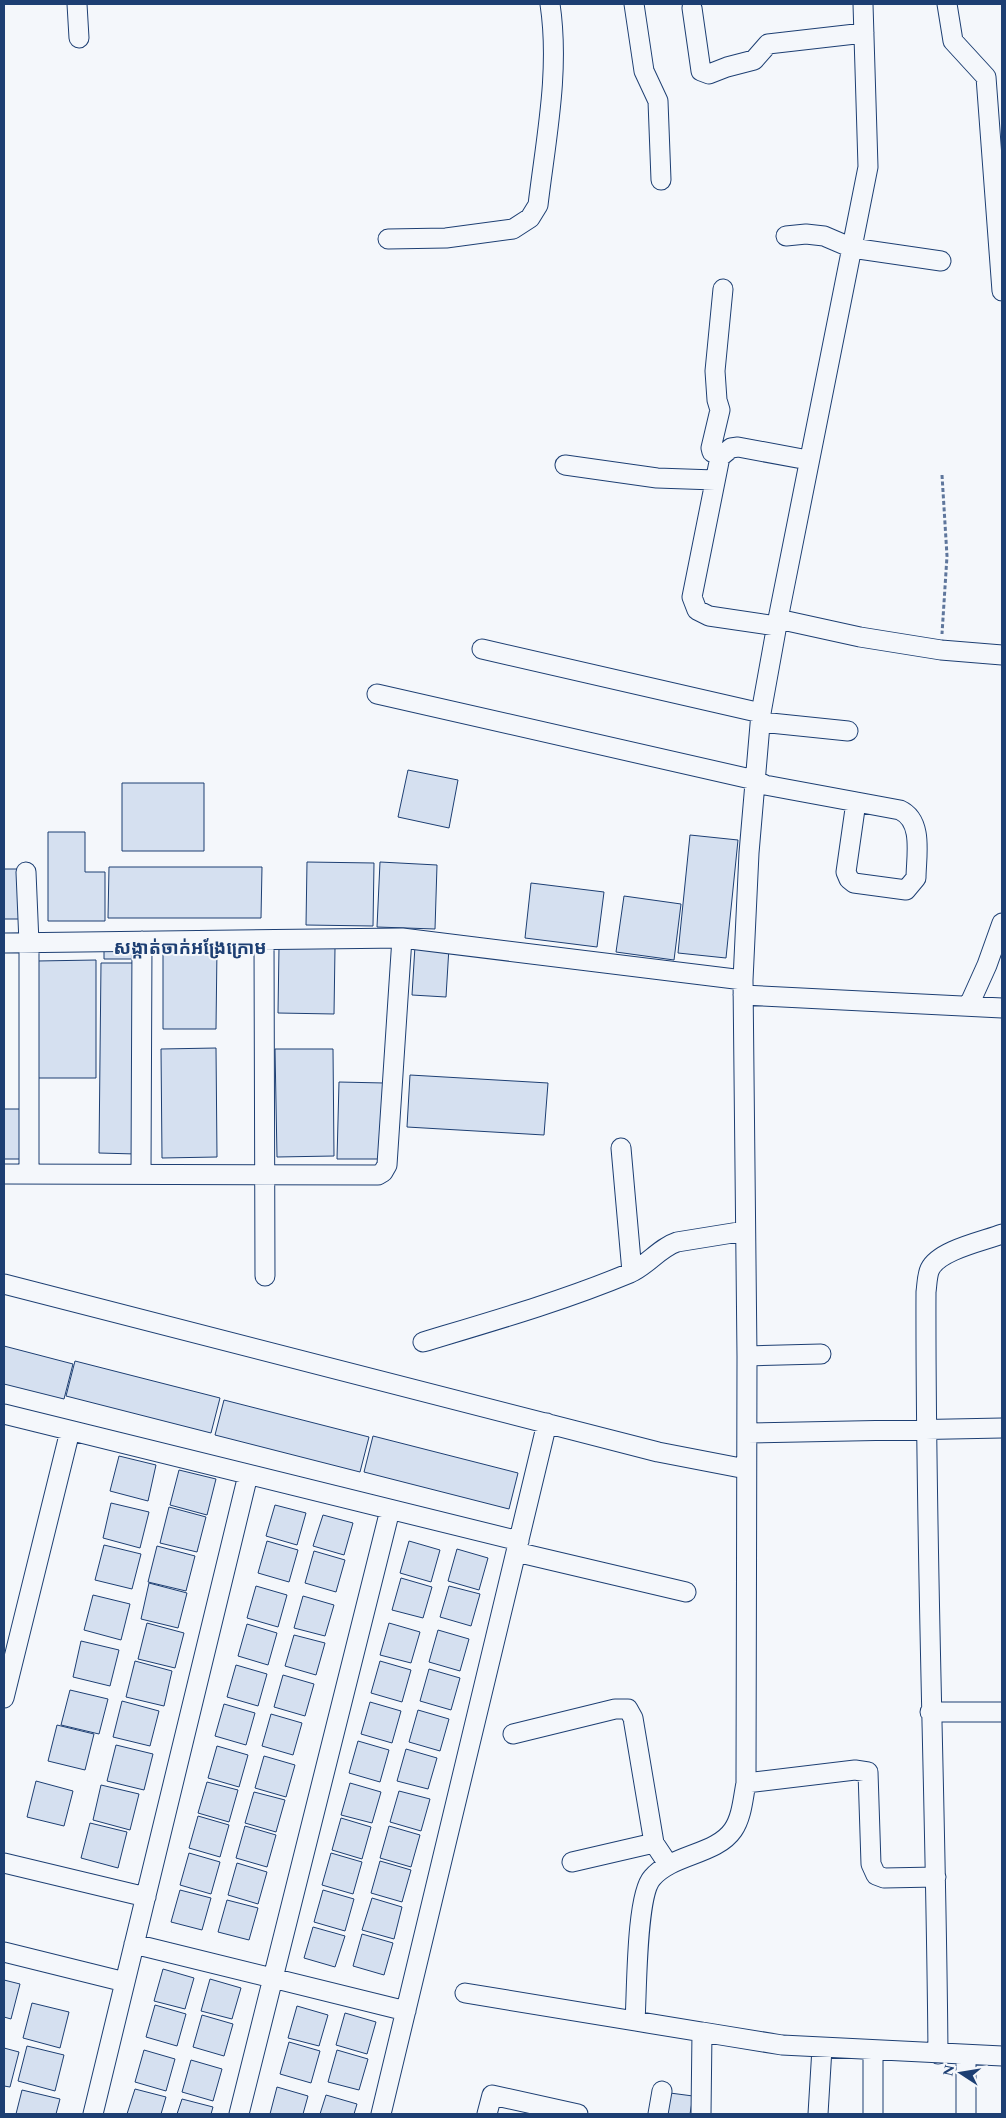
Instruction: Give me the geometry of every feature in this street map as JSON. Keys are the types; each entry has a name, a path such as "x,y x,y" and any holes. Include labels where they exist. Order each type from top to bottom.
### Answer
{"street":[{"path":"77,4 79,38"},
{"path":"388,239 446,238 512,229 530,218 538,204 554,82 554,28 550,4"},
{"path":"634,4 644,71 658,101 661,180"},
{"path":"635,2020 642,1899 651,1879 668,1864 723,1841 732,1830 739,1816 746,1783 747,1356 743,988 748,853 761,718 777,623 868,167 863,4"},
{"path":"947,4 953,41 986,77 1002,291"},
{"path":"692,8 701,71 709,74 754,60 768,44 864,33"},
{"path":"786,236 806,234 824,236 852,248 941,261"},
{"path":"720,456 712,452 711,448 720,410 717,400 715,371 723,290"},
{"path":"808,460 738,446 731,448 720,456 692,597 697,610 708,616 777,623 941,650 1002,655"},
{"path":"565,465 657,478 715,480"},
{"path":"482,648 761,718 848,732"},
{"path":"377,694 755,780 765,785 856,802 907,813 917,829 916,878 906,890 854,883 849,879 846,872 856,802"},
{"path":"26,872 29,942 29,1174"},
{"path":"969,1005 987,965 1002,923"},
{"path":"4,1174 378,1175 384,1172 387,1165 402,938"},
{"path":"4,943 402,938 743,988 1002,1008"},
{"path":"264,940 265,1276"},
{"path":"141,1174 142,941"},
{"path":"621,1148 632,1272"},
{"path":"423,1342 525,1311 632,1272 652,1260 667,1245 745,1231"},
{"path":"938,2054 936,1877 930,1712 926,1292 930,1269 936,1261 947,1254 1002,1234"},
{"path":"4,1284 702,1462 746,1469"},
{"path":"747,1356 821,1354"},
{"path":"4,1414 390,1510 686,1592"},
{"path":"381,2114 547,1423"},
{"path":"747,1432 1002,1428"},
{"path":"4,1698 70,1431"},
{"path":"93,2114 248,1475"},
{"path":"240,2114 390,1510"},
{"path":"513,1734 615,1709 628,1710 633,1718 654,1843 668,1864"},
{"path":"930,1712 1002,1712"},
{"path":"746,1783 855,1770 868,1772 871,1864 876,1875 884,1878 936,1877"},
{"path":"572,1862 654,1843"},
{"path":"4,1863 146,1897"},
{"path":"134,1944 406,2010"},
{"path":"4,1952 125,1982"},
{"path":"465,1993 782,2045 1002,2056"},
{"path":"701,2114 702,2032"},
{"path":"818,2114 822,2048"},
{"path":"873,2051 873,2114"},
{"path":"966,2055 966,2114"},
{"path":"658,2114 662,2091"},
{"path":"487,2114 492,2095 579,2108"}],"path":[{"path":"941,650 947,556 942,475"}],"building":[{"path":"408,770 458,780 449,828 398,817"},
{"path":"122,783 204,783 204,851 122,851"},
{"path":"48,832 85,832 85,872 105,872 105,921 48,921"},
{"path":"690,835 738,840 726,958 678,953"},
{"path":"307,862 374,863 373,926 306,925"},
{"path":"380,862 437,865 435,929 377,927"},
{"path":"109,867 262,867 261,918 108,918"},
{"path":"4,869 20,869 21,919 4,919"},
{"path":"531,883 604,892 597,947 525,938"},
{"path":"624,896 681,904 674,960 616,952"},
{"path":"415,946 449,947 446,997 412,995"},
{"path":"279,947 335,948 334,1014 278,1013"},
{"path":"104,948 137,948 136,959 104,959"},
{"path":"163,948 217,948 216,1029 163,1029"},
{"path":"96,960 96,1078 36,1078 37,961"},
{"path":"101,963 139,963 136,1154 99,1153"},
{"path":"216,1048 217,1157 162,1158 161,1049"},
{"path":"275,1049 333,1049 334,1156 277,1157"},
{"path":"410,1075 548,1083 544,1135 407,1127"},
{"path":"339,1082 384,1083 383,1159 337,1159"},
{"path":"4,1109 24,1109 25,1159 4,1159"},
{"path":"4,1346 73,1364 64,1399 4,1384"},
{"path":"75,1361 220,1398 211,1433 66,1396"},
{"path":"224,1400 369,1437 360,1472 215,1435"},
{"path":"373,1436 518,1473 509,1509 364,1472"},
{"path":"119,1456 156,1465 148,1501 110,1491"},
{"path":"179,1470 216,1479 207,1515 170,1505"},
{"path":"111,1503 149,1512 140,1548 103,1538"},
{"path":"275,1505 306,1513 297,1545 266,1536"},
{"path":"169,1507 206,1517 197,1552 160,1543"},
{"path":"323,1515 353,1523 344,1555 313,1546"},
{"path":"267,1541 298,1550 289,1582 258,1573"},
{"path":"409,1541 440,1550 431,1582 400,1573"},
{"path":"104,1545 141,1554 132,1589 95,1580"},
{"path":"157,1546 195,1556 186,1591 148,1582"},
{"path":"457,1549 488,1558 479,1590 448,1581"},
{"path":"314,1551 345,1560 336,1592 305,1583"},
{"path":"401,1578 432,1587 423,1618 392,1610"},
{"path":"149,1583 187,1593 178,1628 141,1619"},
{"path":"256,1586 287,1595 278,1627 247,1618"},
{"path":"449,1586 480,1594 471,1626 440,1617"},
{"path":"93,1595 130,1604 121,1640 84,1630"},
{"path":"303,1596 334,1605 325,1636 294,1628"},
{"path":"147,1623 184,1633 175,1668 138,1659"},
{"path":"389,1623 420,1632 411,1663 380,1655"},
{"path":"247,1624 277,1633 268,1665 238,1656"},
{"path":"438,1630 469,1639 460,1671 429,1662"},
{"path":"294,1635 325,1643 316,1675 285,1666"},
{"path":"81,1641 119,1650 110,1686 73,1677"},
{"path":"135,1661 172,1671 164,1706 126,1697"},
{"path":"380,1661 411,1670 402,1702 371,1693"},
{"path":"236,1665 267,1674 258,1706 227,1697"},
{"path":"429,1669 460,1678 451,1710 420,1701"},
{"path":"283,1675 314,1684 305,1716 274,1707"},
{"path":"70,1690 108,1699 99,1734 61,1725"},
{"path":"122,1701 159,1711 150,1746 113,1737"},
{"path":"370,1702 401,1711 392,1743 361,1734"},
{"path":"224,1704 255,1713 246,1745 215,1736"},
{"path":"418,1710 449,1719 440,1751 409,1742"},
{"path":"271,1714 302,1723 293,1755 262,1746"},
{"path":"57,1725 94,1734 85,1770 48,1761"},
{"path":"358,1741 389,1750 380,1782 349,1773"},
{"path":"116,1745 153,1754 144,1790 107,1781"},
{"path":"217,1746 248,1755 239,1787 208,1778"},
{"path":"406,1749 437,1758 428,1789 397,1781"},
{"path":"264,1756 295,1765 286,1797 255,1788"},
{"path":"36,1781 73,1791 64,1826 27,1817"},
{"path":"207,1782 238,1790 229,1822 198,1813"},
{"path":"350,1783 381,1792 372,1823 341,1815"},
{"path":"101,1785 139,1794 130,1830 93,1820"},
{"path":"399,1791 430,1799 421,1831 390,1822"},
{"path":"254,1792 285,1800 276,1832 245,1823"},
{"path":"198,1816 229,1825 220,1857 189,1848"},
{"path":"341,1818 371,1827 362,1859 332,1850"},
{"path":"90,1823 127,1832 118,1868 81,1858"},
{"path":"245,1826 276,1835 267,1867 236,1858"},
{"path":"389,1826 420,1835 411,1867 380,1858"},
{"path":"189,1853 220,1862 211,1894 180,1885"},
{"path":"331,1853 362,1862 353,1894 322,1885"},
{"path":"380,1861 411,1870 402,1902 371,1893"},
{"path":"237,1863 267,1872 258,1904 228,1895"},
{"path":"180,1890 211,1898 202,1930 171,1922"},
{"path":"323,1890 354,1899 345,1931 314,1922"},
{"path":"372,1898 402,1907 394,1939 362,1930"},
{"path":"227,1900 258,1908 249,1940 218,1932"},
{"path":"313,1927 345,1936 335,1967 304,1958"},
{"path":"362,1934 393,1943 384,1975 353,1966"},
{"path":"163,1969 194,1978 185,2009 154,2001"},
{"path":"210,1979 241,1988 232,2019 201,2011"},
{"path":"4,1980 20,1984 11,2019 4,2017"},
{"path":"32,2003 69,2012 60,2048 23,2038"},
{"path":"155,2005 186,2014 177,2046 146,2037"},
{"path":"297,2006 328,2015 319,2046 288,2038"},
{"path":"345,2013 376,2022 367,2054 336,2045"},
{"path":"202,2015 233,2024 224,2056 193,2047"},
{"path":"289,2042 320,2051 311,2083 280,2074"},
{"path":"27,2046 64,2055 55,2091 18,2081"},
{"path":"4,2048 19,2052 10,2087 4,2086"},
{"path":"144,2050 175,2059 166,2091 135,2082"},
{"path":"337,2050 368,2059 359,2090 328,2082"},
{"path":"191,2060 222,2069 213,2101 182,2092"},
{"path":"277,2087 308,2096 303,2114 270,2114"},
{"path":"135,2089 166,2097 161,2114 127,2114"},
{"path":"22,2090 60,2099 56,2114 16,2114"},
{"path":"670,2093 693,2096 690,2114 667,2114"},
{"path":"326,2095 357,2104 354,2114 320,2114"},
{"path":"182,2099 213,2107 211,2114 177,2114"}],"district":[{"name":"សង្កាត់ចាក់អង្រែក្រោម","path":"190,948"}]}
